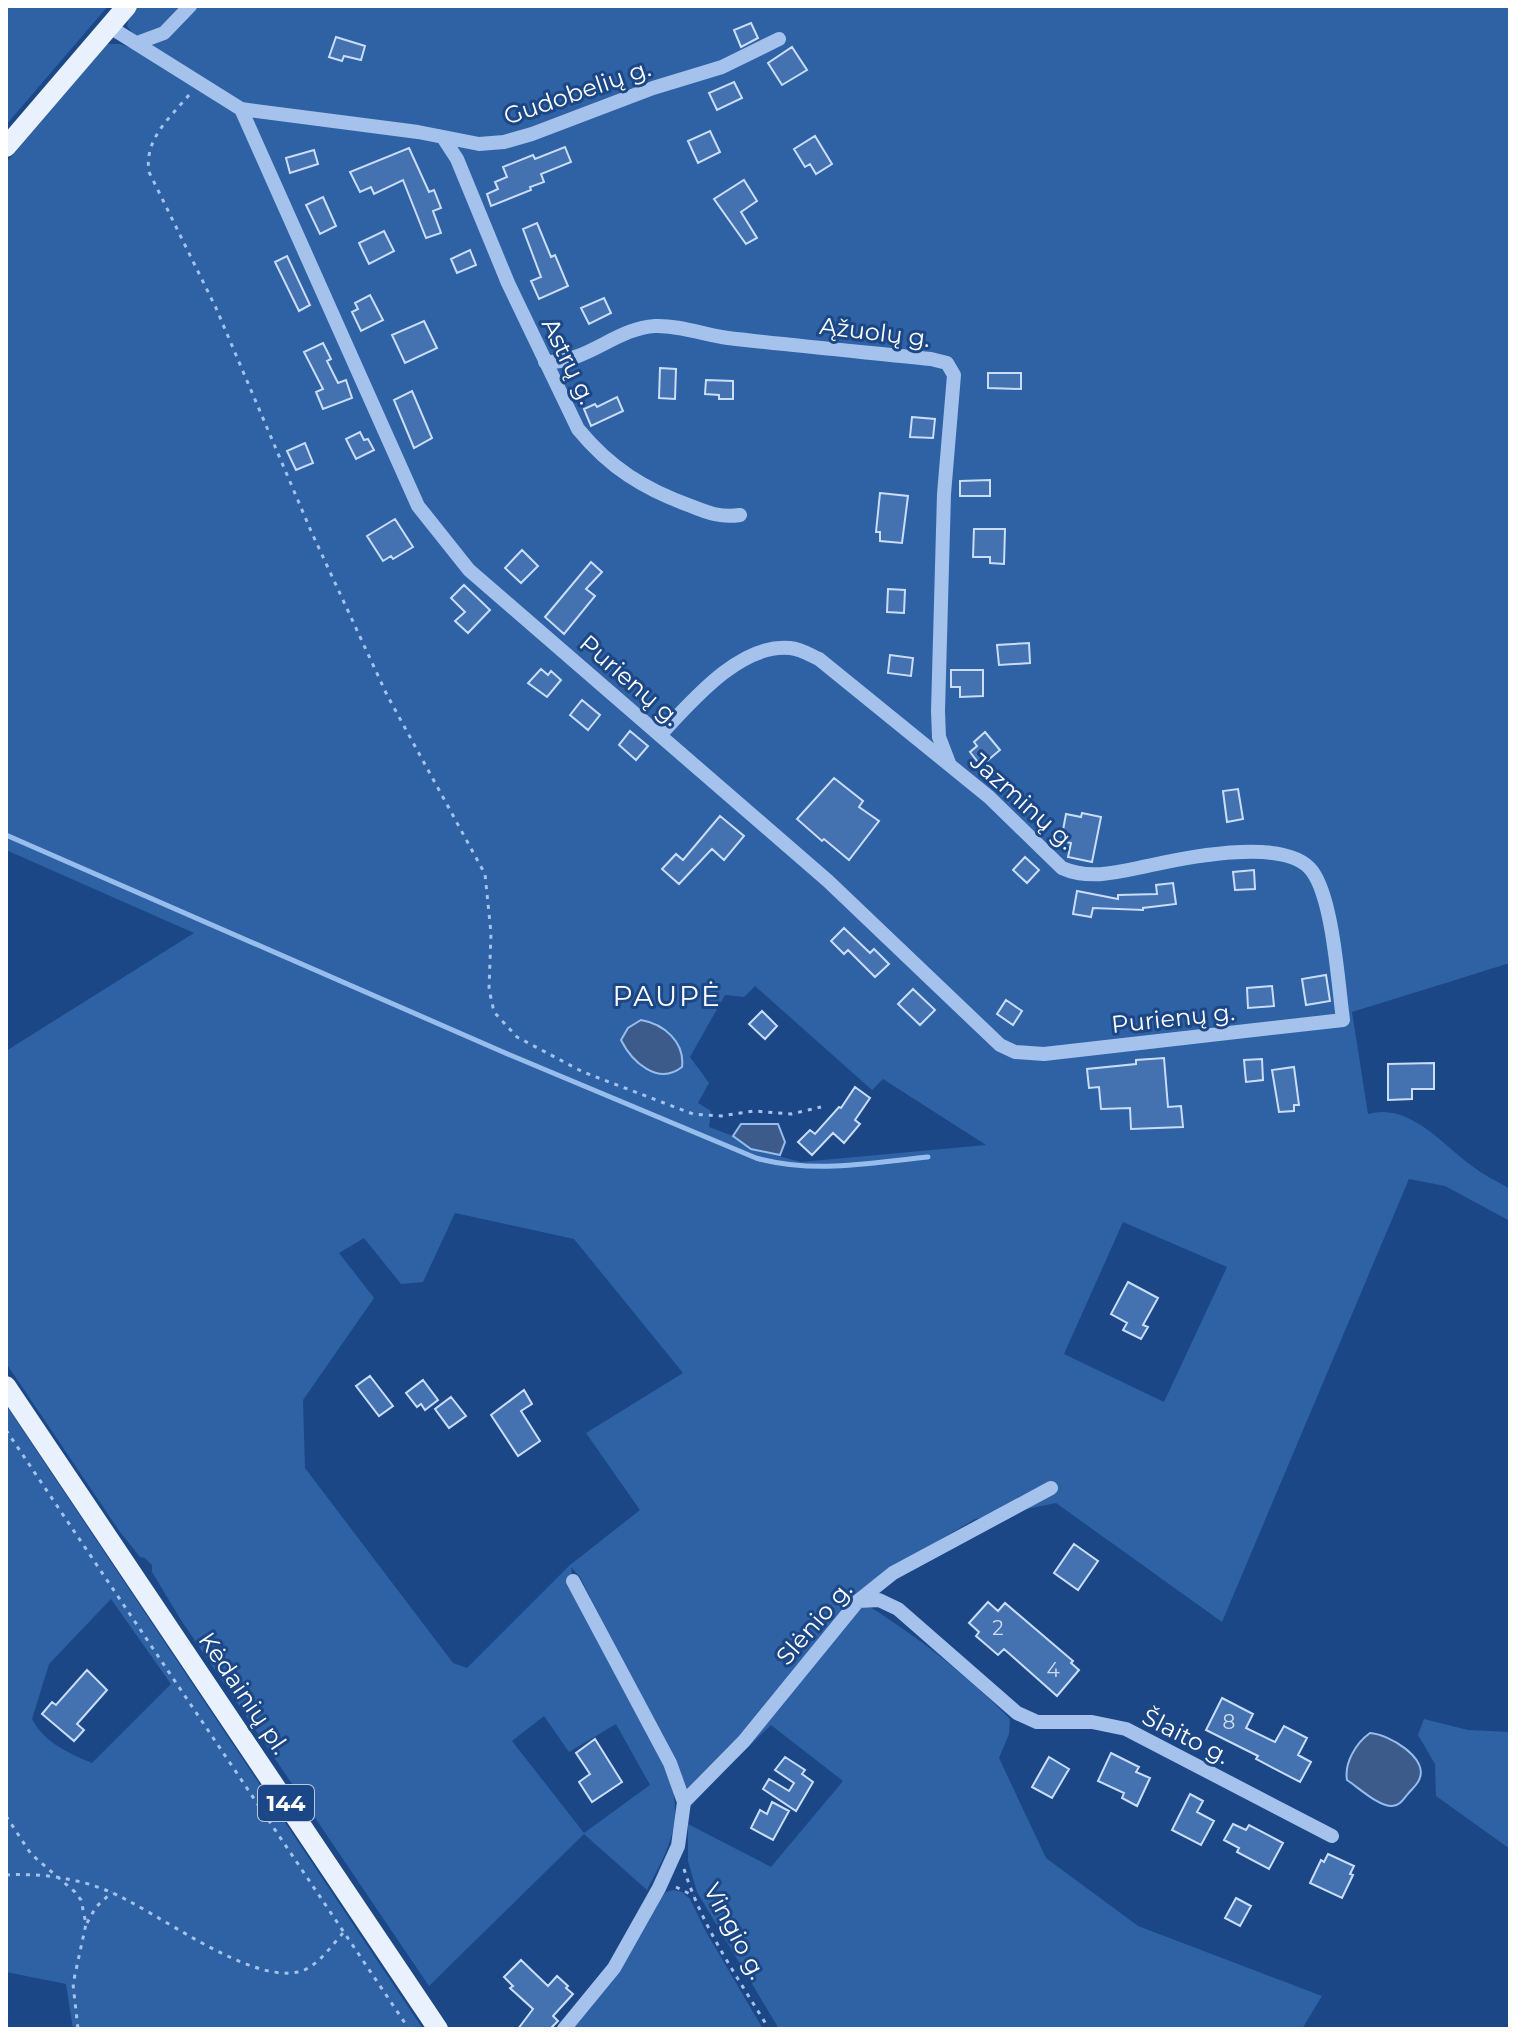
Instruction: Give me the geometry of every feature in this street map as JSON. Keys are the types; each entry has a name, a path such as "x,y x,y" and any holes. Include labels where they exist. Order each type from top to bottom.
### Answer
{"main road":[{"path":"6,147 127,6"},
{"name":"Kėdainių pl.","path":"6,1386 438,2029"}],"street":[{"path":"137,43 164,33 190,6"},
{"path":"110,27 241,109"},
{"name":"Gudobelių g.","path":"241,109 418,132 479,144 504,142 653,88 722,67 779,39"},
{"name":"Purienų g.","path":"241,109 418,506 469,570 828,881 1000,1045 1015,1052 1044,1054 1343,1020"},
{"name":"Astrų g.","path":"444,139 457,159 508,283 578,429 637,484 716,515 740,515"},
{"name":"Ąžuolų g.","path":"545,362 567,360 640,328 657,326 724,338 947,363 954,375 944,494 938,711 939,737 950,764"},
{"name":"Jazminų g.","path":"660,735 707,685 756,655 790,648 819,659 950,764 1062,868 1075,874 1093,875 1248,851 1282,854 1302,861 1312,870 1326,906 1343,1020"},
{"name":"Slėnio g.","path":"684,1802 744,1741 858,1601 893,1573 1051,1488"},
{"path":"564,2029 614,1968 659,1888 678,1846 684,1802 670,1763 573,1581"},
{"name":"Šlaito g.","path":"858,1601 879,1600 898,1609 1017,1713 1037,1722 1092,1722 1126,1729 1332,1836"}],"path":[{"path":"199,82 150,144 147,157 149,172 216,308 311,531 387,695 485,874 491,933 489,989 494,1012 517,1037 583,1072 693,1114 721,1116 754,1111 791,1114 821,1107"},
{"path":"6,1430 409,2029"},
{"path":"6,1816 31,1854 81,1900 86,1924"},
{"name":"Vingio g.","path":"678,1846 694,1896 722,1952 769,2029"},
{"path":"6,1875 86,1882 112,1892 234,1958 259,1969 284,1973 312,1967 344,1932 364,1920"},
{"path":"78,2029 73,1984 86,1924 96,1907 112,1892"}],"shaded area":[{"path":"6,6 108,6 6,125"},
{"path":"138,6 1510,6 1510,963 1352,1012 1368,1114 1383,1112 1411,1119 1476,1169 1510,1189 1510,1221 1445,1186 1409,1179 1222,1622 1056,1503 975,1519 880,1575 859,1600 938,1655 1010,1719 1009,1734 999,1758 1046,1858 1138,1926 1322,1996 1302,2029 779,2029 697,1892 688,1861 688,1824 771,1867 843,1781 771,1725 741,1754 686,1790 580,1577 571,1567 573,1581 669,1771 675,1819 668,1846 647,1890 584,1834 429,1986 181,1620 152,1572 152,1565 140,1557 120,1532 6,1363 6,1051 194,933 6,850 6,163 107,44 120,44 137,50 134,35 127,26 129,16","holes":["755,986 872,1090 883,1079 986,1145 801,1162 751,1149 733,1136 709,1127 711,1111 698,1103 709,1083 690,1057 725,995 744,997","455,1213 574,1239 683,1373 586,1433 640,1510 570,1565 467,1668 453,1663 305,1468 303,1400 374,1298 339,1253 364,1238 401,1284 423,1282","1123,1222 1227,1267 1164,1402 1064,1354","544,1716 569,1752 616,1724 650,1785 584,1833 512,1741"]},
{"path":"641,1020 658,1026 671,1036 680,1050 682,1067 664,1074 655,1073 632,1056 621,1040 628,1028"},
{"path":"741,1124 778,1124 785,1142 780,1155 751,1149 733,1136"},
{"path":"6,1405 423,2029 73,2029 66,1984 6,1972","holes":["111,1599 171,1684 92,1763 50,1740 32,1719 49,1664"]},
{"path":"1424,1719 1468,1730 1510,1732 1510,1849 1436,1796 1435,1764 1418,1735"},
{"path":"1370,1733 1396,1743 1419,1764 1421,1772 1418,1782 1397,1805 1381,1803 1347,1780 1347,1767 1352,1754"},
{"path":"673,1890 682,1892 690,1899 763,2029 572,2029 609,1983 659,1899"}],"building":[{"path":"751,23 758,38 741,47 734,30"},
{"path":"336,37 365,46 361,60 344,56 342,61 329,57"},
{"path":"792,47 807,70 782,85 768,63"},
{"path":"734,82 742,98 717,110 709,93"},
{"path":"710,131 720,152 698,163 688,141"},
{"path":"815,136 832,164 816,174 810,164 805,167 794,149"},
{"path":"565,147 571,162 541,174 544,182 530,187 531,190 491,206 487,194 498,189 495,182 507,177 503,167"},
{"path":"409,148 429,192 434,190 441,208 433,211 441,233 426,238 403,180 374,194 371,187 360,192 350,172"},
{"path":"314,150 318,164 290,173 286,158"},
{"path":"744,180 757,201 741,212 757,238 746,244 714,199"},
{"path":"323,197 336,226 320,234 306,205"},
{"path":"537,223 551,257 555,255 568,286 539,299 531,281 541,277 523,229"},
{"path":"384,231 394,251 369,264 359,243"},
{"path":"470,250 476,265 457,273 451,259"},
{"path":"287,256 310,305 299,311 275,262"},
{"path":"370,295 383,320 361,331 352,312 358,309 355,303"},
{"path":"604,298 611,313 589,324 581,308"},
{"path":"424,321 437,348 405,363 392,335"},
{"path":"323,343 331,359 327,361 338,383 346,380 352,398 323,409 316,392 323,389 304,352"},
{"path":"660,368 676,369 675,399 659,398"},
{"path":"988,373 1021,373 1021,389 988,388"},
{"path":"706,380 733,381 733,399 719,399 719,395 705,394"},
{"path":"412,391 432,438 414,448 394,400"},
{"path":"617,397 623,411 591,426 584,409 595,404 597,407"},
{"path":"912,417 935,419 933,438 910,437"},
{"path":"360,432 374,450 356,459 346,439"},
{"path":"305,443 313,463 296,470 287,451"},
{"path":"990,480 990,496 960,496 960,481"},
{"path":"880,493 908,496 902,543 880,541 880,532 876,532"},
{"path":"395,519 413,547 393,559 391,556 383,561 367,536"},
{"path":"974,529 1005,529 1004,564 990,563 990,557 973,557"},
{"path":"522,550 538,566 521,583 505,568"},
{"path":"591,562 602,572 586,589 595,596 564,634 545,617"},
{"path":"464,585 490,610 468,633 455,621 465,612 451,598"},
{"path":"888,589 905,590 904,613 887,612"},
{"path":"1029,643 1030,663 999,665 997,645"},
{"path":"890,655 913,658 911,676 888,673"},
{"path":"541,669 548,675 551,671 561,680 547,697 528,683"},
{"path":"951,670 983,670 983,696 960,697 960,687 951,687"},
{"path":"582,700 600,715 588,730 570,715"},
{"path":"630,731 648,746 636,760 619,745"},
{"path":"985,732 1000,750 981,766 970,752 977,746 974,742"},
{"path":"834,778 863,801 859,807 879,821 849,860 797,819"},
{"path":"1238,789 1243,819 1227,822 1223,791"},
{"path":"1082,813 1101,817 1092,862 1068,857 1071,843 1061,841 1066,814 1081,817"},
{"path":"720,816 744,836 724,860 712,849 679,884 662,869 676,854 683,860"},
{"path":"1025,857 1039,870 1027,883 1013,870"},
{"path":"1254,870 1255,889 1235,890 1233,872"},
{"path":"1173,883 1176,904 1143,910 1093,908 1091,917 1073,914 1077,891 1118,899 1118,895 1157,894 1156,885"},
{"path":"844,928 870,953 874,949 889,964 875,977 848,950 844,954 831,941"},
{"path":"1326,975 1330,1001 1306,1005 1302,979"},
{"path":"1272,986 1274,1006 1248,1008 1247,988"},
{"path":"913,989 935,1010 920,1025 898,1004"},
{"path":"1006,1000 1022,1011 1013,1025 997,1014"},
{"path":"762,1011 777,1026 765,1039 749,1024"},
{"path":"1164,1058 1168,1107 1181,1106 1183,1127 1131,1129 1130,1108 1101,1109 1099,1087 1089,1088 1087,1069"},
{"path":"1262,1059 1263,1080 1246,1082 1244,1060"},
{"path":"1434,1063 1434,1089 1412,1089 1412,1099 1388,1100 1388,1064"},
{"path":"1294,1067 1299,1105 1294,1105 1294,1111 1279,1112 1272,1070"},
{"path":"855,1087 870,1098 855,1120 860,1124 844,1143 833,1133 812,1155 798,1142 810,1130 815,1134 841,1108"},
{"path":"1128,1282 1158,1298 1143,1325 1148,1327 1141,1339 1123,1330 1127,1323 1111,1314"},
{"path":"370,1376 393,1406 379,1416 356,1386"},
{"path":"423,1380 438,1400 425,1410 421,1404 417,1407 406,1393"},
{"path":"524,1390 532,1404 521,1411 540,1441 518,1456 491,1415"},
{"path":"451,1397 466,1416 449,1428 435,1409"},
{"path":"1074,1544 1098,1561 1078,1590 1054,1573"},
{"path":"988,1602 998,1611 1005,1603 1073,1661 1071,1663 1079,1670 1057,1696 1004,1649 998,1655 976,1636 979,1632 969,1623"},
{"path":"87,1670 107,1690 77,1724 84,1730 74,1741 42,1714 52,1702 56,1705"},
{"path":"1222,1698 1253,1714 1246,1728 1275,1742 1284,1726 1307,1738 1298,1755 1311,1762 1300,1782 1256,1759 1258,1756 1206,1730"},
{"path":"595,1739 622,1782 592,1802 579,1782 590,1774 576,1753"},
{"path":"1111,1753 1139,1767 1136,1772 1150,1778 1137,1806 1122,1798 1124,1793 1098,1781"},
{"path":"785,1757 805,1770 802,1774 813,1782 796,1811 763,1789 769,1779 789,1791 794,1783 775,1770"},
{"path":"1049,1757 1069,1769 1052,1798 1032,1787"},
{"path":"1190,1794 1203,1801 1197,1812 1214,1821 1201,1845 1172,1830"},
{"path":"772,1802 789,1811 773,1840 751,1828 760,1810 767,1814"},
{"path":"1233,1824 1246,1830 1249,1825 1283,1843 1269,1869 1237,1852 1239,1848 1224,1840"},
{"path":"1328,1854 1354,1866 1342,1898 1310,1883 1321,1860 1324,1862"},
{"path":"1236,1898 1251,1906 1240,1926 1225,1918"},
{"path":"521,1960 548,1986 557,1976 573,1994 553,2016 558,2021 550,2029 518,2029 533,2009 510,1988 513,1986 504,1977"}],"waterway":[{"path":"6,835 503,1052 756,1158 820,1166 928,1157"}],"district":[{"name":"PAUPĖ","path":"667,996"}]}
